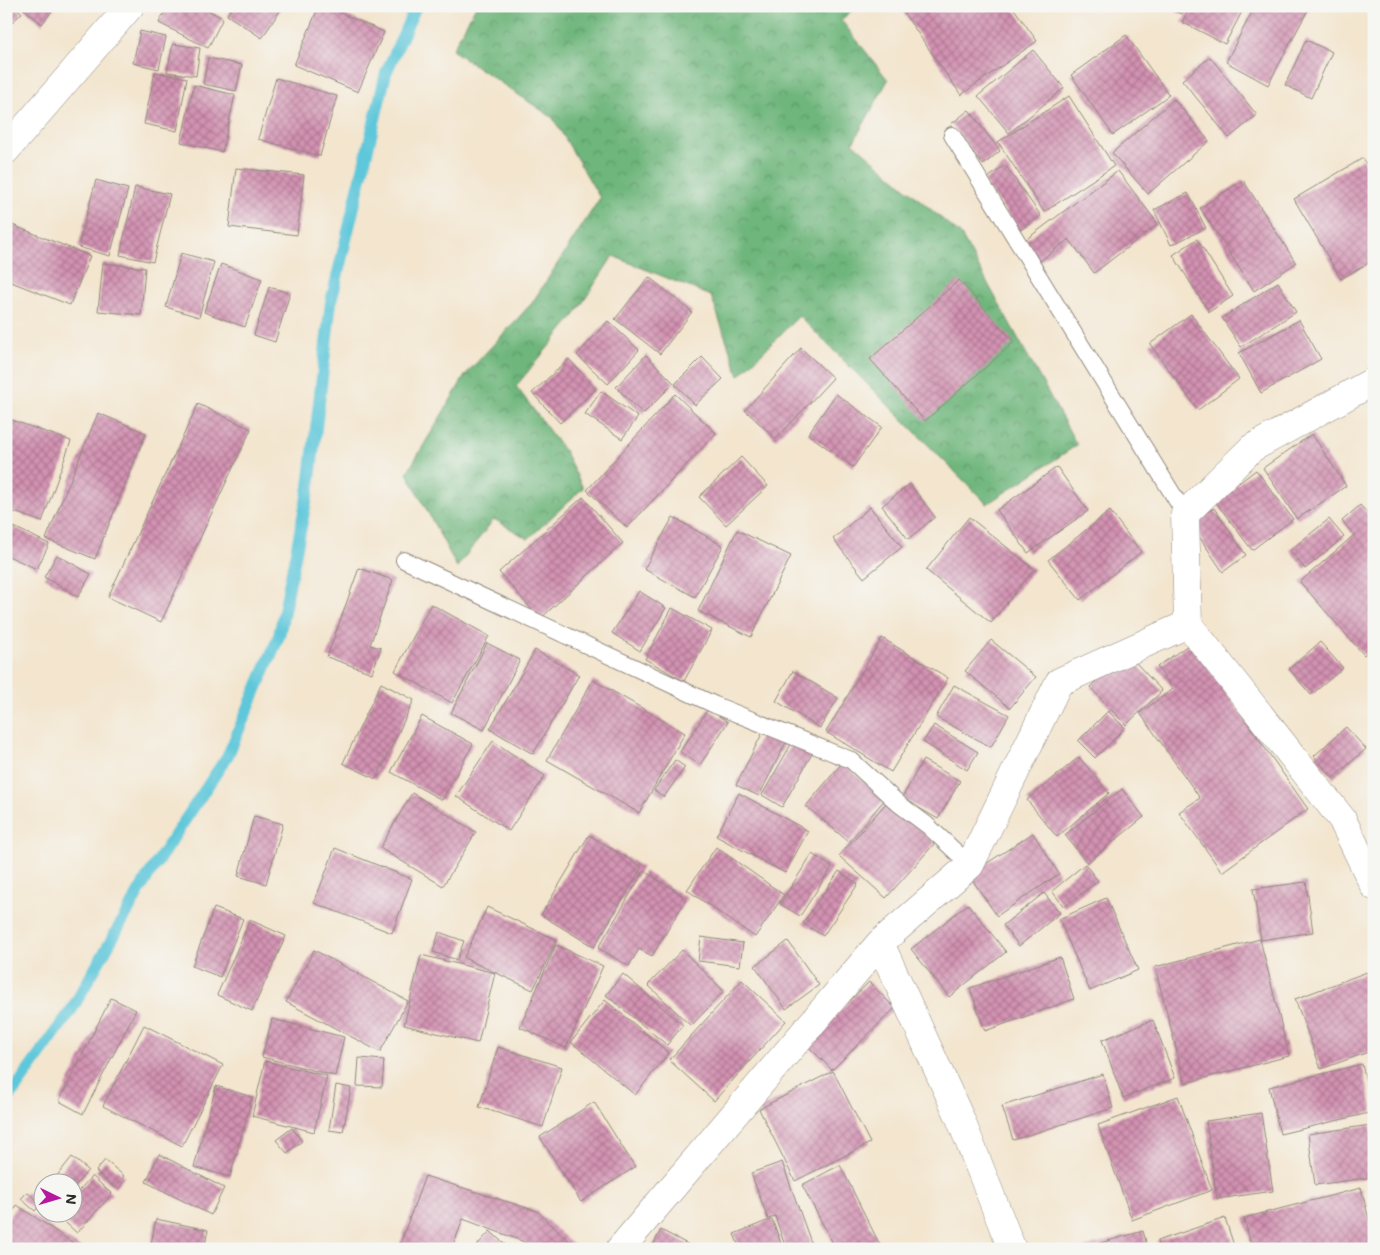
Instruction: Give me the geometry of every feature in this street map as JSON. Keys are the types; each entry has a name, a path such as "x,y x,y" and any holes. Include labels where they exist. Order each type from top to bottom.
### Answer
{"street":[{"path":"6,150 130,6"},
{"path":"1374,380 1252,448 1185,514 1188,624 1342,819 1374,886"},
{"path":"620,1249 880,943 970,865 1059,682 1188,624"},
{"path":"880,943 960,1118 1012,1249"}],"lane":[{"path":"952,135 1185,514"},
{"path":"404,560 715,705 851,760 899,804 927,825 970,865"}],"green space":[{"path":"476,6 857,6 841,20 888,80 853,143 961,235 1077,445 987,504 799,316 739,376 711,296 613,256 574,316 516,386 565,452 583,488 528,539 494,519 457,567 407,473 466,374 532,303 600,198 553,118 452,50"}],"building":[{"path":"6,6 15,6 22,13 6,28"},
{"path":"26,6 56,6 42,24 24,9"},
{"path":"167,6 200,6 223,18 208,48 159,23"},
{"path":"233,6 283,6 262,38 227,15"},
{"path":"319,6 325,6 384,32 358,92 294,65"},
{"path":"905,6 1012,6 1037,41 961,95 901,9"},
{"path":"1163,6 1185,6 1182,14"},
{"path":"1191,6 1245,6 1225,44 1182,22"},
{"path":"1255,6 1310,6 1268,85 1226,62"},
{"path":"140,31 166,37 159,69 133,63"},
{"path":"1126,35 1169,95 1113,135 1071,75"},
{"path":"1306,40 1332,52 1311,98 1285,85"},
{"path":"173,44 200,48 196,76 167,72"},
{"path":"1033,50 1064,88 1009,133 978,96"},
{"path":"1210,57 1257,115 1229,138 1182,80"},
{"path":"208,58 242,65 236,91 203,84"},
{"path":"155,72 187,78 177,131 144,124"},
{"path":"276,78 337,96 320,156 258,139"},
{"path":"194,85 235,95 222,152 181,142"},
{"path":"1069,96 1114,166 1044,212 998,142"},
{"path":"1174,99 1209,141 1148,194 1112,153"},
{"path":"969,110 1000,151 983,165 951,124"},
{"path":"1363,158 1374,177 1374,260 1341,279 1294,199"},
{"path":"1005,165 1041,216 1019,231 984,181"},
{"path":"236,168 304,175 297,235 229,227"},
{"path":"1118,171 1158,224 1094,273 1069,239 1036,264 1020,244"},
{"path":"96,180 128,189 110,256 78,247"},
{"path":"1243,180 1296,263 1254,291 1200,208"},
{"path":"135,187 170,194 153,262 120,255"},
{"path":"1188,193 1206,228 1171,245 1154,210"},
{"path":"10,224 90,256 70,305 6,280 6,233"},
{"path":"1197,239 1233,296 1209,312 1173,255"},
{"path":"181,253 214,262 199,317 166,307"},
{"path":"103,263 145,268 141,315 98,311"},
{"path":"221,264 262,279 245,327 204,312"},
{"path":"649,277 692,312 660,354 615,319"},
{"path":"959,280 1014,342 925,421 870,359"},
{"path":"1278,282 1296,312 1241,347 1222,318"},
{"path":"269,287 290,293 275,342 254,335"},
{"path":"1191,314 1239,379 1198,410 1150,344"},
{"path":"1299,320 1321,359 1261,393 1239,353"},
{"path":"608,321 639,350 608,384 577,355"},
{"path":"801,348 833,378 776,439 745,410"},
{"path":"646,355 674,383 643,414 616,387"},
{"path":"702,357 723,379 695,405 675,384"},
{"path":"569,359 596,389 560,423 532,393"},
{"path":"601,391 638,417 622,439 585,414"},
{"path":"675,394 716,433 627,528 587,490"},
{"path":"836,394 882,427 853,467 808,434"},
{"path":"198,404 251,429 161,622 108,597"},
{"path":"98,413 146,433 95,559 46,539"},
{"path":"6,418 71,441 42,522 6,509"},
{"path":"1312,434 1346,486 1297,519 1263,468"},
{"path":"741,457 768,486 726,525 699,497"},
{"path":"1057,467 1088,511 1028,553 997,510"},
{"path":"1256,470 1293,519 1252,550 1215,501"},
{"path":"910,484 935,517 908,539 882,506"},
{"path":"583,497 623,543 540,619 499,572"},
{"path":"1360,505 1374,520 1374,646 1364,655 1300,582 1354,535 1342,521"},
{"path":"870,507 902,547 864,578 833,539"},
{"path":"1214,508 1246,555 1223,572 1190,523"},
{"path":"1110,511 1141,552 1080,600 1048,560"},
{"path":"673,517 723,546 695,597 644,569"},
{"path":"969,517 1034,569 991,623 926,570"},
{"path":"1329,519 1344,537 1305,569 1290,550"},
{"path":"14,527 49,544 37,569 6,555 6,543"},
{"path":"737,530 791,556 751,637 698,611"},
{"path":"57,555 91,574 78,597 44,577"},
{"path":"359,568 393,580 370,645 381,648 372,673 327,657"},
{"path":"639,591 666,608 640,651 612,633"},
{"path":"431,604 489,636 452,703 395,671"},
{"path":"672,608 712,630 684,681 645,659"},
{"path":"882,638 948,678 891,772 826,732"},
{"path":"991,640 1036,677 1010,708 965,671"},
{"path":"1320,642 1343,668 1311,695 1289,669"},
{"path":"487,643 520,660 484,730 451,713"},
{"path":"1191,643 1308,809 1222,872 1179,812 1200,798 1140,713 1173,689 1157,667"},
{"path":"535,650 579,675 533,754 490,729"},
{"path":"1126,652 1162,691 1126,725 1090,687"},
{"path":"793,671 838,698 820,728 776,701"},
{"path":"593,680 685,733 639,813 547,760"},
{"path":"381,683 414,700 376,779 343,763"},
{"path":"954,685 1009,715 991,747 936,717"},
{"path":"708,709 728,722 700,765 680,752"},
{"path":"1108,711 1125,728 1095,758 1078,741"},
{"path":"422,716 473,744 442,800 391,772"},
{"path":"934,725 978,752 967,770 923,742"},
{"path":"1346,727 1366,749 1333,778 1314,756"},
{"path":"765,728 787,740 759,796 736,785"},
{"path":"493,741 545,776 509,831 456,796"},
{"path":"793,741 813,752 782,807 762,795"},
{"path":"1079,757 1109,793 1057,837 1027,800"},
{"path":"675,760 685,767 664,797 654,790"},
{"path":"923,760 960,781 938,819 902,798"},
{"path":"842,763 885,799 849,842 806,806"},
{"path":"1122,789 1144,817 1087,863 1065,835"},
{"path":"412,793 476,832 443,886 380,848"},
{"path":"739,793 808,831 785,873 716,836"},
{"path":"888,801 935,843 886,898 839,856"},
{"path":"254,816 283,824 266,884 238,876"},
{"path":"1033,833 1059,874 997,916 969,875"},
{"path":"589,835 642,867 594,947 541,915"},
{"path":"716,847 784,895 755,937 687,890"},
{"path":"335,848 412,879 392,933 314,903"},
{"path":"812,854 832,867 800,916 780,904"},
{"path":"1085,864 1098,881 1064,907 1052,891"},
{"path":"644,871 687,898 652,956 639,949 629,966 598,948"},
{"path":"839,871 858,884 823,936 803,923"},
{"path":"1306,882 1313,932 1261,940 1253,889"},
{"path":"1044,893 1060,913 1019,946 1003,925"},
{"path":"1106,898 1138,970 1090,991 1059,919"},
{"path":"968,904 1006,952 949,997 911,949"},
{"path":"487,907 557,940 533,990 464,958"},
{"path":"214,908 243,919 220,977 192,966"},
{"path":"250,920 286,936 252,1011 217,995"},
{"path":"439,932 464,941 457,960 433,952"},
{"path":"701,937 743,943 740,966 698,961"},
{"path":"1260,939 1289,1056 1185,1083 1155,967"},
{"path":"788,941 819,985 786,1009 755,966"},
{"path":"556,945 603,966 566,1048 520,1027"},
{"path":"314,950 408,1001 380,1052 286,1002"},
{"path":"682,950 724,991 691,1026 648,985"},
{"path":"421,955 495,973 478,1043 404,1025"},
{"path":"1060,957 1074,999 985,1031 970,988"},
{"path":"1367,972 1374,991 1374,1050 1321,1069 1295,999"},
{"path":"623,974 683,1025 667,1045 606,995"},
{"path":"742,980 786,1021 714,1101 669,1060"},
{"path":"869,982 895,1008 832,1070 806,1044"},
{"path":"111,998 136,1010 83,1114 59,1101"},
{"path":"605,1000 669,1053 635,1095 571,1042"},
{"path":"272,1019 344,1037 335,1076 262,1057"},
{"path":"1153,1020 1175,1078 1123,1098 1102,1040"},
{"path":"144,1025 223,1065 182,1146 103,1106"},
{"path":"498,1047 562,1067 543,1127 479,1107"},
{"path":"1374,1056 1374,1072 1373,1072 1369,1057"},
{"path":"359,1058 384,1060 382,1087 357,1086"},
{"path":"265,1061 327,1076 314,1132 252,1116"},
{"path":"1362,1064 1373,1112 1280,1134 1269,1087"},
{"path":"833,1071 870,1143 795,1181 759,1109"},
{"path":"1103,1074 1113,1108 1013,1140 1002,1106"},
{"path":"336,1085 351,1088 343,1132 329,1130"},
{"path":"216,1086 252,1097 230,1177 194,1167"},
{"path":"1178,1096 1212,1190 1132,1220 1098,1125"},
{"path":"594,1102 635,1167 581,1202 540,1137"},
{"path":"1261,1113 1273,1191 1217,1199 1206,1121"},
{"path":"1371,1125 1374,1148 1374,1177 1315,1185 1308,1134"},
{"path":"292,1128 302,1141 287,1153 276,1140"},
{"path":"159,1154 224,1188 211,1215 146,1182"},
{"path":"72,1157 88,1170 82,1178 82,1172 60,1172"},
{"path":"105,1160 124,1176 115,1188 96,1171"},
{"path":"782,1162 813,1248 811,1249 786,1249 775,1216 768,1219 751,1173"},
{"path":"840,1165 882,1249 836,1249 802,1185"},
{"path":"92,1176 112,1194 77,1233 65,1222 82,1222 82,1187"},
{"path":"425,1176 537,1211 578,1249 530,1249 522,1241 463,1219 452,1249 398,1249"},
{"path":"1361,1188 1374,1239 1374,1249 1252,1249 1244,1218"},
{"path":"27,1192 32,1196 32,1208 21,1199"},
{"path":"17,1205 32,1215 32,1222 42,1222 82,1249 6,1249 6,1221"},
{"path":"1225,1218 1235,1249 1159,1249 1157,1241"},
{"path":"156,1219 208,1230 204,1249 150,1249"},
{"path":"772,1219 783,1249 740,1249 734,1234"},
{"path":"661,1230 691,1246 689,1249 651,1249"},
{"path":"490,1231 510,1249 474,1249"},
{"path":"1143,1231 1148,1249 1083,1249 1083,1248"}],"waterway":[{"path":"6,1102 72,1009 148,876 228,755 279,636 309,487 331,302 386,73 416,6"}]}
